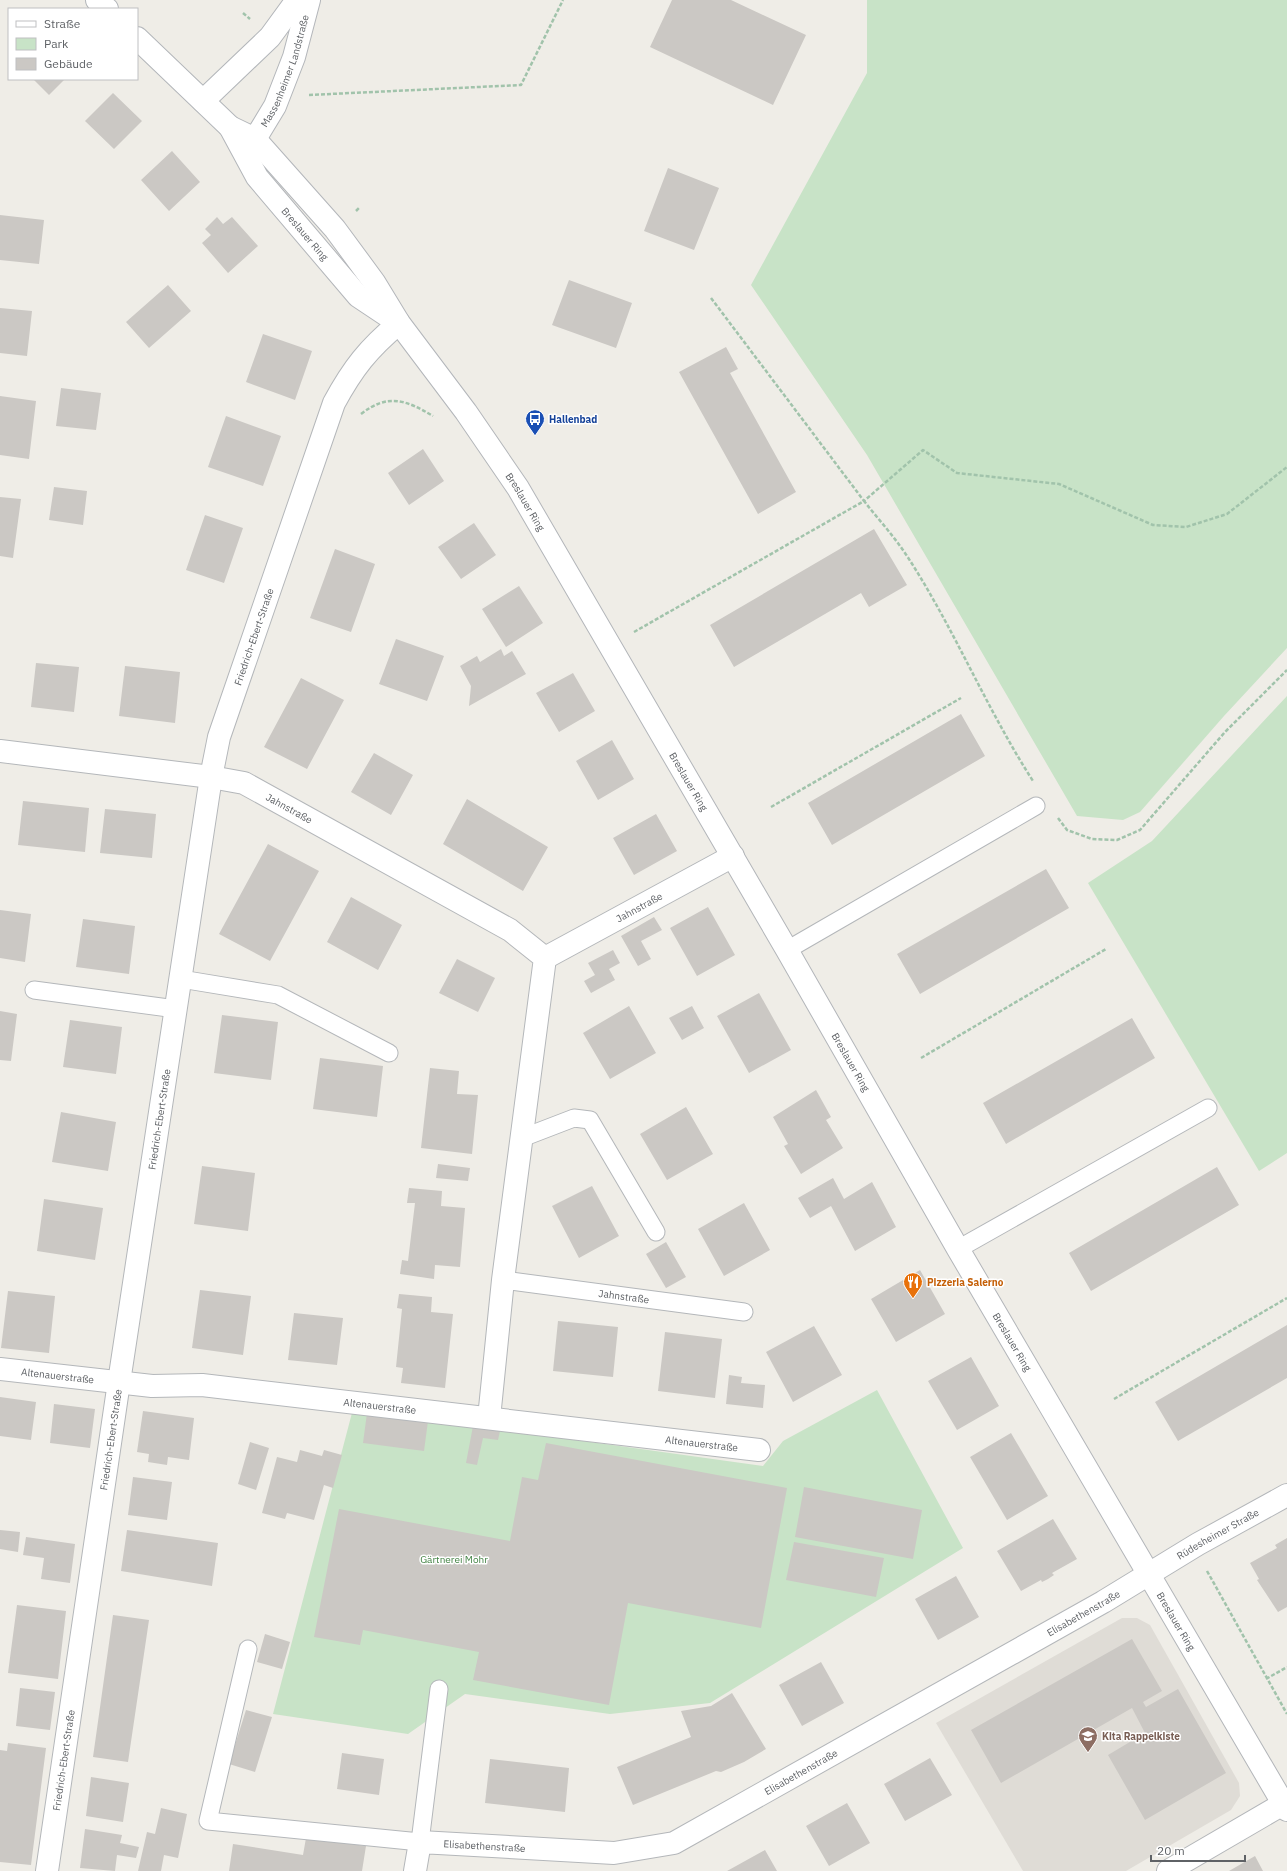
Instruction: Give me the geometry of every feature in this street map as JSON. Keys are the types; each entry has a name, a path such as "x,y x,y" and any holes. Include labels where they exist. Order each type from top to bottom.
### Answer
{"street":[{"path":"97,0 106,8"},
{"name":"Massenheimer Landstraße","path":"203,101 270,37 296,0"},
{"name":"Massenheimer Landstraße","path":"255,139 275,106 294,56 309,0"},
{"name":"Breslauer Ring","path":"138,39 230,127 258,177 358,296 399,323"},
{"name":"Breslauer Ring","path":"230,127 255,139 335,229 374,282 399,323 466,412 518,488 733,856 958,1249 1150,1574 1285,1807"},
{"name":"Friedrich-Ebert-Straße","path":"47,1871 119,1382 211,777 219,737 334,403 349,376 368,351 399,323"},
{"name":"Jahnstraße","path":"0,751 211,777 244,783 510,930 545,958 733,856"},
{"path":"489,1418 503,1280 545,958"},
{"name":"Altenauerstraße","path":"0,1369 152,1386 202,1385 758,1450"},
{"name":"Rüdesheimer Straße","path":"1150,1574 1198,1544 1287,1495"},
{"name":"Elisabethenstraße","path":"420,1842 614,1853 674,1843 1150,1574"},
{"path":"1168,1871 1285,1807"},
{"path":"415,1871 420,1842"}],"lane":[{"path":"787,950 1036,806"},
{"path":"181,979 278,995 388,1053"},
{"path":"34,990 176,1009"},
{"path":"958,1249 1208,1108"},
{"path":"522,1138 574,1118 590,1120 656,1232"},
{"name":"Jahnstraße","path":"503,1280 744,1312"},
{"path":"248,1649 208,1822 420,1842 439,1689"}],"path":[{"path":"304,95 521,85 563,0"},
{"path":"711,298 906,555 957,643 1016,755 1037,788"},
{"path":"356,418 368,408 383,402 397,400 414,405 437,418"},
{"path":"610,644 646,626 864,500 923,450 957,473 1059,484 1153,525 1186,527 1227,514 1287,467"},
{"path":"1054,813 1066,830 1092,839 1117,840 1140,830 1225,732 1287,670"},
{"path":"771,808 961,698"},
{"path":"921,1058 1106,949"},
{"path":"1114,1399 1287,1298"},
{"path":"1198,1544 1208,1575 1287,1714"},
{"path":"1266,1679 1287,1667"}],"shaded area":[{"name":"Kita Rappelkiste","path":"1122,1618 1137,1618 1150,1625 1239,1783 1240,1796 1231,1810 1126,1871 1023,1871 936,1723"}],"green space":[{"path":"867,0 1287,0 1287,648 1224,716 1140,812 1123,820 1077,816 867,455 751,285 867,73"},
{"path":"1287,696 1287,1153 1259,1171 1088,883 1152,841"},
{"name":"Gärtnerei Mohr","path":"877,1390 963,1548 710,1703 610,1714 465,1694 408,1734 273,1714 353,1409 763,1466 783,1441"}],"building":[{"path":"672,0 731,0 806,35 773,105 650,47"},
{"path":"34,80 64,80 49,95"},
{"path":"113,93 142,121 114,149 85,121"},
{"path":"172,151 200,182 169,211 141,180"},
{"path":"668,168 719,188 694,250 644,231"},
{"path":"0,215 44,220 39,264 0,260"},
{"path":"217,217 223,224 232,217 258,246 228,273 202,243 211,235 205,229"},
{"path":"569,280 632,303 616,348 552,325"},
{"path":"168,285 191,311 149,348 126,322"},
{"path":"0,308 32,311 27,356 0,353"},
{"path":"263,334 312,351 295,400 246,382"},
{"path":"726,347 738,369 730,373 796,492 758,514 679,372"},
{"path":"61,388 101,393 96,430 56,426"},
{"path":"0,396 36,401 29,459 0,455"},
{"path":"226,416 281,436 263,486 208,467"},
{"path":"423,449 444,481 409,505 388,473"},
{"path":"54,487 87,491 83,525 49,520"},
{"path":"0,497 21,499 13,558 0,556"},
{"path":"205,515 243,528 224,583 186,570"},
{"path":"474,523 496,555 461,579 438,547"},
{"path":"874,529 907,585 869,607 861,593 734,667 710,625"},
{"path":"335,549 375,564 351,632 310,618"},
{"path":"519,586 543,623 506,647 482,609"},
{"path":"396,639 444,656 427,701 379,684"},
{"path":"501,649 504,656 512,651 526,674 469,706 471,686 460,666 477,656 480,662"},
{"path":"36,663 79,667 74,712 31,707"},
{"path":"125,666 180,672 175,723 119,716"},
{"path":"573,673 595,711 559,732 536,693"},
{"path":"301,678 344,700 307,769 264,747"},
{"path":"961,714 985,756 832,845 808,803"},
{"path":"612,740 634,779 598,800 576,761"},
{"path":"374,753 413,775 391,815 351,792"},
{"path":"467,799 548,847 523,891 443,844"},
{"path":"23,801 89,808 85,852 18,845"},
{"path":"105,809 156,814 152,858 100,853"},
{"path":"656,814 677,851 634,875 613,838"},
{"path":"268,844 319,871 270,961 219,934"},
{"path":"1046,869 1069,908 920,994 897,954"},
{"path":"351,897 402,925 378,970 327,942"},
{"path":"708,907 735,955 697,976 670,928"},
{"path":"0,910 31,914 25,962 0,958"},
{"path":"654,917 662,930 641,941 651,959 638,966 621,936"},
{"path":"83,919 135,926 129,974 76,967"},
{"path":"613,950 620,963 609,969 615,980 591,993 584,981 595,975 588,963"},
{"path":"457,959 495,978 478,1012 439,993"},
{"path":"759,993 791,1050 749,1073 717,1016"},
{"path":"629,1006 656,1053 610,1079 583,1033"},
{"path":"692,1006 704,1028 682,1040 669,1018"},
{"path":"0,1011 17,1014 11,1061 0,1060"},
{"path":"222,1015 278,1022 271,1080 214,1073"},
{"path":"1132,1018 1155,1058 1006,1144 983,1103"},
{"path":"70,1020 122,1027 116,1074 63,1067"},
{"path":"320,1058 383,1066 377,1117 313,1109"},
{"path":"430,1068 459,1071 457,1094 478,1095 472,1154 421,1148"},
{"path":"816,1090 831,1117 826,1120 843,1148 801,1174 784,1146 788,1144 773,1117"},
{"path":"686,1107 713,1154 667,1180 640,1134"},
{"path":"61,1112 116,1122 108,1171 52,1162"},
{"path":"438,1164 470,1168 468,1181 436,1178"},
{"path":"202,1166 255,1173 248,1231 194,1224"},
{"path":"1217,1167 1239,1205 1091,1291 1069,1253"},
{"path":"833,1178 844,1199 872,1182 896,1227 855,1251 831,1206 810,1218 798,1198"},
{"path":"592,1186 619,1236 579,1258 552,1206"},
{"path":"409,1188 442,1191 441,1206 465,1208 460,1267 435,1265 434,1279 400,1274 402,1260 408,1261 415,1203 407,1203"},
{"path":"44,1199 103,1208 95,1260 37,1251"},
{"path":"744,1203 770,1250 724,1276 698,1229"},
{"path":"666,1242 686,1277 666,1288 646,1254"},
{"path":"920,1270 945,1314 896,1342 871,1299"},
{"path":"200,1290 251,1296 243,1355 192,1348"},
{"path":"8,1291 55,1296 49,1353 1,1348"},
{"path":"399,1294 432,1297 431,1312 453,1314 445,1388 401,1383 403,1368 396,1367 402,1309 397,1308"},
{"path":"294,1313 343,1318 337,1365 288,1360"},
{"path":"558,1321 618,1327 613,1377 553,1371"},
{"path":"1287,1325 1287,1378 1178,1441 1155,1402"},
{"path":"814,1326 842,1375 793,1402 766,1352"},
{"path":"665,1332 722,1339 715,1398 658,1391"},
{"path":"971,1357 999,1406 957,1430 928,1381"},
{"path":"729,1375 742,1377 741,1383 765,1385 763,1408 726,1404"},
{"path":"0,1397 36,1402 31,1440 0,1436"},
{"path":"54,1404 95,1409 90,1448 50,1443"},
{"path":"143,1411 194,1418 189,1460 168,1457 167,1465 148,1462 149,1454 137,1452"},
{"path":"367,1413 428,1421 424,1451 363,1443"},
{"path":"473,1426 500,1431 498,1440 483,1438 477,1465 466,1463"},
{"path":"1011,1433 1048,1496 1007,1520 970,1457"},
{"path":"250,1442 269,1448 256,1490 238,1484"},
{"path":"546,1443 787,1488 761,1628 628,1603 609,1705 473,1680 479,1652 363,1630 360,1645 314,1637 339,1509 510,1541 522,1477 538,1480"},
{"path":"300,1450 322,1456 324,1450 342,1455 333,1488 324,1485 314,1520 287,1513 285,1519 262,1513 277,1457 297,1462"},
{"path":"133,1477 172,1482 167,1520 128,1515"},
{"path":"804,1487 922,1510 913,1559 795,1537"},
{"path":"1053,1519 1077,1559 1052,1573 1054,1575 1048,1579 1042,1582 1041,1580 1021,1591 997,1551"},
{"path":"0,1530 20,1532 18,1552 0,1549"},
{"path":"127,1530 218,1543 212,1586 121,1571"},
{"path":"26,1537 75,1544 70,1583 41,1579 44,1558 23,1555"},
{"path":"1287,1538 1287,1607 1278,1612 1257,1580 1259,1579 1250,1563 1277,1548 1275,1545"},
{"path":"794,1542 884,1558 876,1597 786,1580"},
{"path":"956,1576 979,1617 938,1640 915,1599"},
{"path":"17,1605 66,1611 58,1679 8,1673"},
{"path":"113,1615 149,1620 128,1762 93,1757"},
{"path":"265,1634 290,1642 282,1669 257,1662"},
{"path":"1132,1639 1162,1691 1143,1702 1146,1707 1178,1689 1226,1773 1145,1820 1108,1755 1145,1733 1132,1708 1001,1783 971,1730"},
{"path":"821,1662 844,1703 802,1726 779,1685"},
{"path":"20,1688 55,1692 50,1730 16,1726"},
{"path":"732,1693 766,1749 744,1762 721,1772 716,1771 633,1805 617,1767 691,1737 681,1711 711,1706"},
{"path":"246,1710 272,1717 255,1772 229,1764"},
{"path":"8,1743 46,1748 31,1865 0,1862 0,1750 7,1751"},
{"path":"342,1753 384,1759 379,1795 337,1789"},
{"path":"930,1758 952,1795 905,1821 884,1784"},
{"path":"490,1759 569,1768 565,1812 485,1803"},
{"path":"91,1777 129,1783 123,1822 86,1816"},
{"path":"847,1803 870,1843 829,1866 806,1826"},
{"path":"161,1808 187,1814 178,1858 164,1855 161,1871 138,1871 147,1832 155,1834"},
{"path":"85,1829 122,1835 120,1843 139,1847 136,1858 117,1855 115,1871 80,1868"},
{"path":"306,1838 366,1846 362,1871 229,1871 233,1844 303,1855"},
{"path":"765,1850 777,1871 727,1871"},
{"path":"1255,1856 1263,1871 1229,1871"}],"place":[{"name":"Hallenbad","path":"535,436"},
{"name":"Pizzeria Salerno","path":"913,1299"},
{"name":"Kita Rappelkiste","path":"1088,1753"}]}
